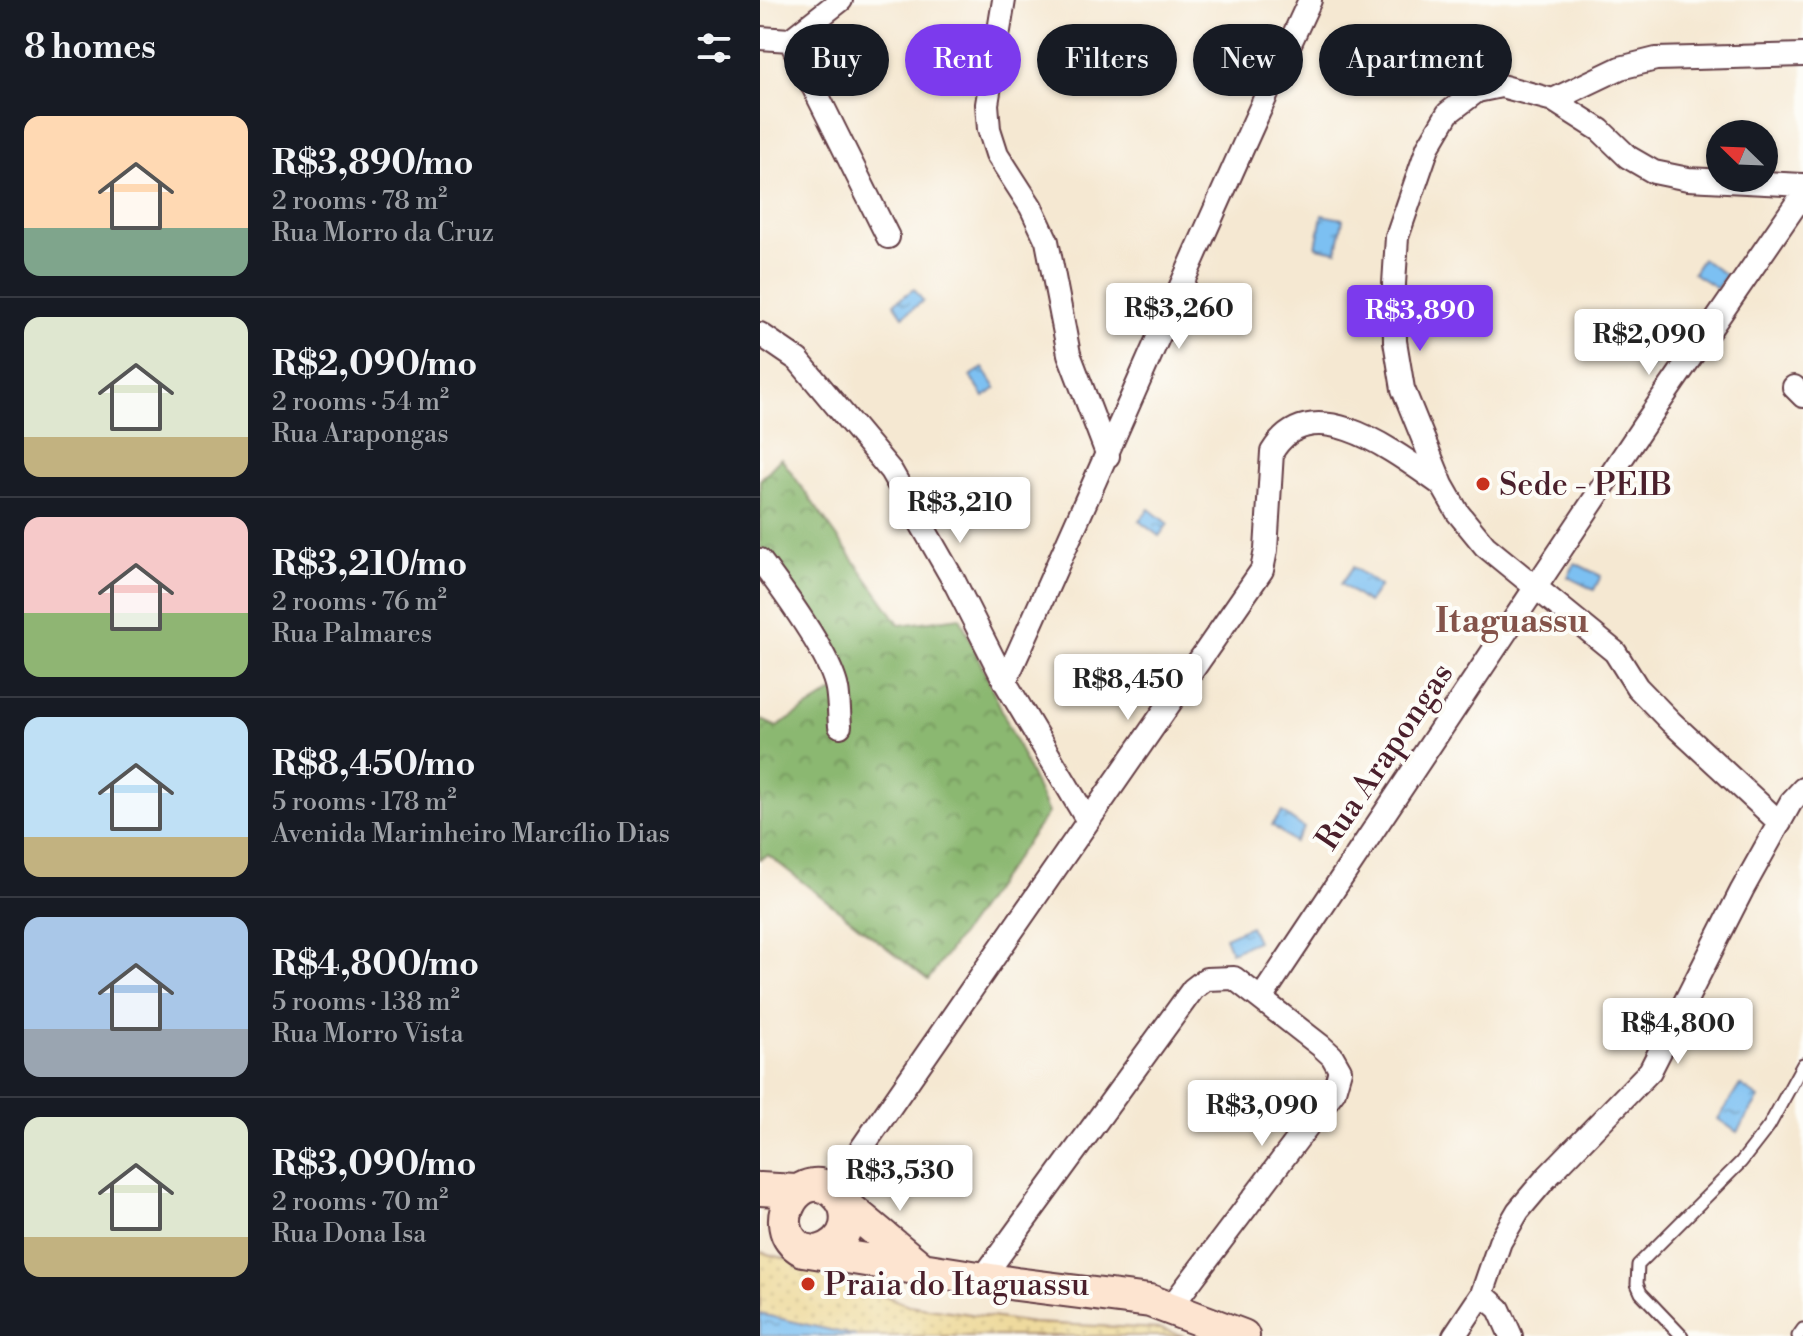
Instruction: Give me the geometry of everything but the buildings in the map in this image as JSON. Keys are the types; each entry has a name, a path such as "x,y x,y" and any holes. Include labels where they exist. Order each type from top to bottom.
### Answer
{"main road":[{"path":"920,1267 838,1197 814,1185 790,1196 772,1229 797,1248 809,1252 821,1251 982,1279 1131,1298 1171,1307 1243,1336"},
{"path":"760,1189 796,1191"},
{"path":"821,1251 835,1245 844,1233 847,1218 838,1197"}],"street":[{"path":"810,24 841,0"},
{"path":"1004,0 987,104 989,129 997,154 1031,207 1047,241 1069,354 1108,456"},
{"path":"1005,682 1310,0"},
{"path":"760,38 784,40"},
{"path":"1553,100 1620,68 1656,59 1803,55"},
{"path":"1780,823 1637,687 1615,652 1485,546 1458,513 1442,485 1403,389 1395,341 1394,284 1397,237 1436,130 1460,101 1477,91 1501,86 1553,100 1600,130 1628,157 1654,172 1688,179 1803,185"},
{"path":"818,96 888,237"},
{"name":"Rua Arapongas","path":"1262,997 1534,588 1803,194"},
{"path":"760,334 798,360 891,471 955,583 1005,682 1088,821"},
{"path":"838,1197 1088,821 1262,570 1272,452 1279,441 1297,427 1335,424 1382,444 1442,485"},
{"path":"760,560 779,584 831,668 837,688 840,726"},
{"path":"1454,1336 1482,1294 1500,1242 1518,1211 1650,1071 1791,802 1803,789"},
{"path":"982,1279 1193,989 1206,979 1234,978 1262,997 1332,1056 1340,1070 1339,1077 1334,1091 1171,1307"},
{"path":"1482,1294 1499,1309 1511,1336"}],"lane":[{"path":"1682,1336 1641,1293 1637,1284 1638,1265 1741,1162 1769,1126 1803,1064"},
{"path":"1798,1336 1803,1329"}],"green space":[{"path":"781,458 900,625 960,617 1048,813 928,980 768,855 760,859 760,719 777,727 847,683 807,612 760,546 760,480"}],"sand":[{"name":"Praia do Itaguassu","path":"760,1252 803,1263 908,1305 1032,1323 1162,1329 1184,1336 856,1336 760,1314"}],"water":[{"path":"1322,215 1343,219 1337,251 1316,247"},
{"path":"1702,259 1726,275 1717,288 1693,273"},
{"path":"914,289 923,301 903,316 894,303"},
{"path":"1639,338 1661,356 1651,368 1629,350"},
{"path":"983,368 996,388 984,397 970,376"},
{"path":"1149,509 1168,524 1159,536 1139,521"},
{"path":"1575,563 1601,576 1594,590 1568,577"},
{"path":"1353,567 1380,586 1368,603 1341,584"},
{"path":"1282,812 1304,828 1294,842 1272,825"},
{"path":"1250,926 1257,941 1231,952 1225,937"},
{"path":"1740,1085 1759,1098 1737,1132 1718,1119"},
{"path":"760,1314 856,1336 760,1336"}],"place":[{"name":"Sede - PEIB","path":"1483,484"},
{"name":"Praia do Itaguassu","path":"808,1284"}],"district":[{"name":"Itaguassu","path":"1512,620"}]}
